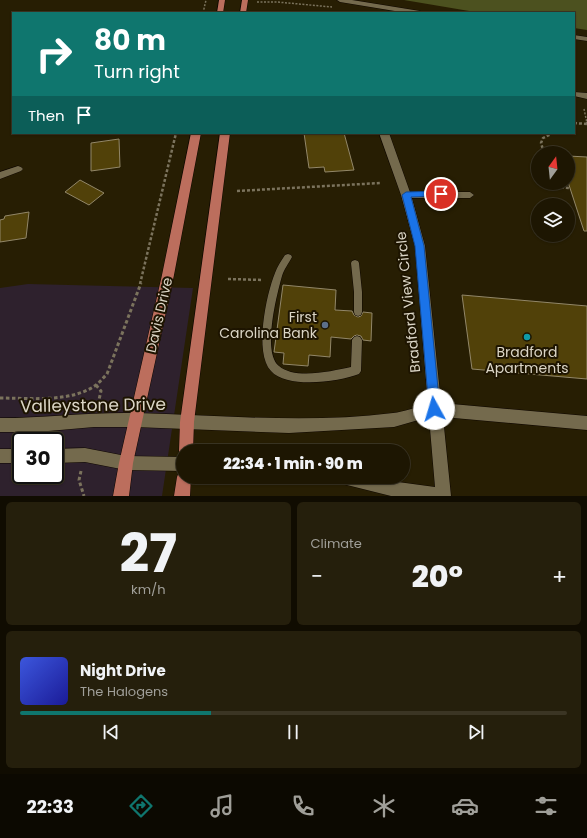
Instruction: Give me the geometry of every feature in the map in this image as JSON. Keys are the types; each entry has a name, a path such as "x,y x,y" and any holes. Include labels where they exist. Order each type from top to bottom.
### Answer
{"main road":[{"path":"220,12 222,0"},
{"path":"243,12 245,0"},
{"name":"Davis Drive","path":"120,496 135,420 168,275 196,134"},
{"path":"186,444 187,422 225,134"},
{"path":"182,496 183,484"}],"street":[{"path":"340,0 414,12"},
{"path":"575,37 587,39"},
{"path":"575,94 587,96"},
{"name":"Bradford View Circle","path":"384,134 406,195 420,246 442,496"},
{"path":"0,176 18,169"},
{"path":"434,409 587,423"},
{"name":"Valleystone Drive","path":"0,425 37,425 94,420 135,420 289,426 394,420 434,409"},
{"path":"64,456 84,455 126,463 176,464"},
{"path":"0,456 12,456"},
{"path":"373,484 398,490 442,496"}],"lane":[{"path":"406,195 470,195"},
{"path":"288,257 278,275 270,317 267,350 274,368 284,374 296,377 324,377 356,371 357,340"},
{"path":"355,263 358,292 358,312"}],"path":[{"path":"203,12 206,0"},
{"path":"264,2 336,8"},
{"path":"575,123 587,124 584,109"},
{"path":"0,398 68,397 81,393 96,385 107,374 142,279 176,134"},
{"path":"542,146 542,138 551,134"},
{"path":"237,191 381,183"},
{"path":"228,279 277,281"},
{"path":"79,480 84,496"}],"shaded area":[{"path":"28,284 193,288 162,496 0,496 0,288"}],"green space":[{"path":"404,0 587,0 587,30 575,28 575,12 475,12"}],"building":[{"path":"304,134 344,134 354,170 325,172 324,167 309,168"},
{"path":"119,139 120,167 91,171 91,143"},
{"path":"575,156 587,157 587,231 584,231 575,203 575,198 573,198 571,190 575,190"},
{"path":"80,180 104,193 89,205 65,192"},
{"path":"29,212 26,238 0,242 0,220 4,219 5,216"},
{"name":"First Carolina Bank","path":"283,285 336,290 335,310 352,311 354,315 358,317 361,316 363,312 372,313 371,341 363,340 361,336 357,335 351,339 331,337 330,357 309,355 308,366 283,364 284,353 274,352"},
{"name":"Bradford Apartments","path":"462,295 587,306 587,379 472,369"}],"place":[{"name":"First Carolina Bank","path":"325,325"},
{"name":"Bradford Apartments","path":"527,337"}],"route":[{"path":"434,409 420,246 406,195 441,194"}]}
